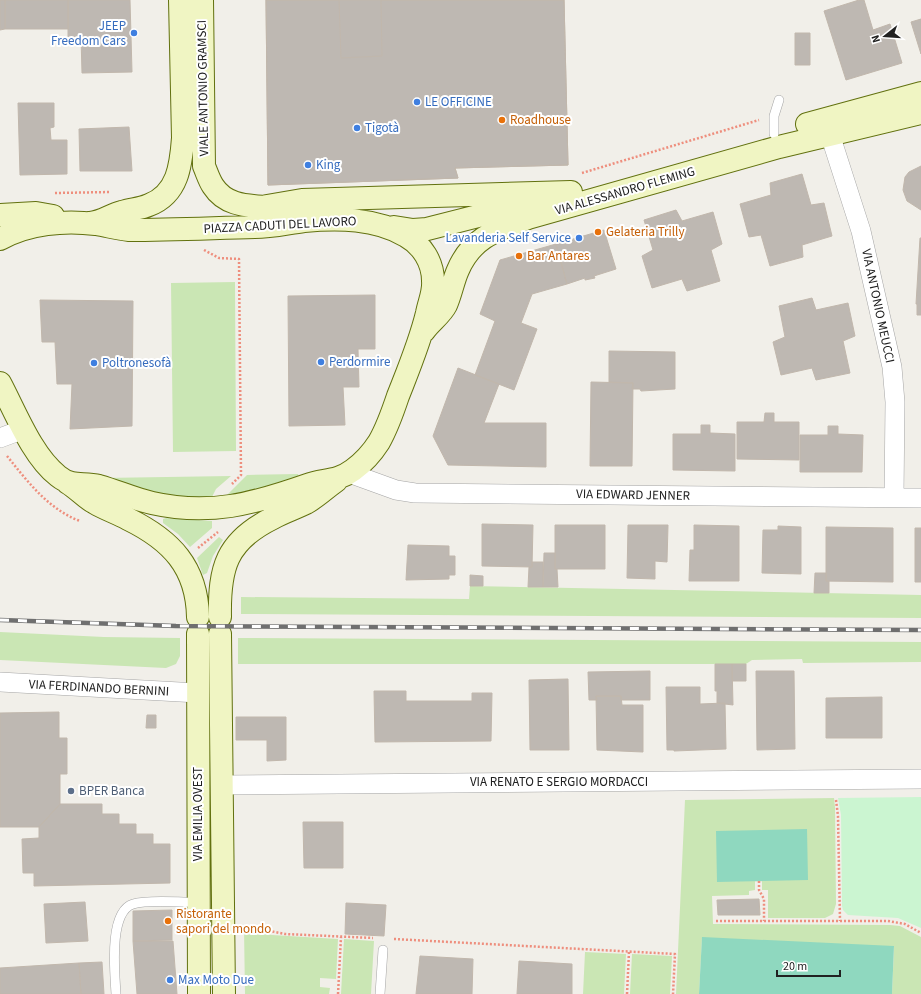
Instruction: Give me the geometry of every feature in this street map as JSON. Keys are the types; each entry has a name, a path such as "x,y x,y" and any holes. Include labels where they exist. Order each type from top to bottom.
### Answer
{"main road":[{"name":"VIALE ANTONIO GRAMSCI","path":"81,224 102,221 123,211 150,205 164,197 174,184 181,159 183,138 180,0"},
{"name":"VIALE ANTONIO GRAMSCI","path":"202,0 204,166 213,186 228,201 240,205 282,208 311,221"},
{"name":"VIA ALESSANDRO FLEMING","path":"421,338 428,325 446,305 461,264 478,242 495,230 535,216 827,127 921,93"},
{"path":"887,123 898,110 921,104"},
{"name":"VIA ALESSANDRO FLEMING","path":"573,184 774,125 827,127 887,123 921,113"},
{"path":"267,206 302,200 491,196 573,184"},
{"path":"377,223 406,230 427,229 573,184"},
{"path":"0,215 40,213 49,215 64,222 81,224"},
{"name":"PIAZZA CADUTI DEL LAVORO","path":"0,239 32,226 81,224 128,230 269,227 311,221 353,220 377,223 414,241 423,250 430,263 433,285 421,338 380,441 365,460 336,480 309,484 267,499 239,506 200,510 152,503 99,486 78,485 65,481 53,472 44,461 24,429 0,383"},
{"name":"VIA EMILIA OVEST","path":"224,994 220,626 222,574 228,558 236,546 263,524 306,503 345,475"},
{"name":"VIA EMILIA OVEST","path":"65,481 94,503 148,529 170,546 183,563 193,584 197,599 199,994"}],"street":[{"name":"VIA ANTONIO MEUCCI","path":"827,127 861,231 892,367 895,402 894,497"},
{"path":"0,438 24,429"},
{"name":"VIA EDWARD JENNER","path":"345,475 396,490 415,493 921,498"},
{"name":"VIA FERDINANDO BERNINI","path":"0,682 198,693"},
{"name":"VIA RENATO E SERGIO MORDACCI","path":"222,785 921,779"}],"lane":[{"path":"774,125 779,100"},
{"name":"VIA RENATO E SERGIO MORDACCI","path":"198,785 222,785"},
{"path":"116,994 114,943 117,928 126,909 138,903 199,903"},
{"path":"380,994 383,950"}],"path":[{"path":"573,184 597,168 774,125"},
{"path":"54,193 115,192"},
{"path":"202,248 210,254 220,258 239,259 241,475 230,486"},
{"path":"194,551 219,531 219,526"},
{"path":"835,797 838,816 840,921"},
{"path":"759,881 759,890 764,899 764,921"},
{"path":"716,921 899,922 921,932"},
{"path":"239,924 273,932 380,939"},
{"path":"338,994 341,937"},
{"path":"388,939 675,954 673,994"},
{"path":"627,994 629,952"}],"green space":[{"path":"235,282 236,451 173,452 171,283"},
{"path":"298,474 299,478 281,486 225,497 247,475"},
{"path":"231,476 216,489 212,497 170,498 102,478"},
{"path":"163,519 212,521 212,528 190,547 178,534 163,523"},
{"path":"219,537 223,540 213,556 207,573 203,575 197,558"},
{"path":"470,586 921,595 921,618 241,614 241,597 469,599"},
{"path":"0,632 104,637 180,638 180,656 176,664 166,668 0,660"},
{"path":"238,638 921,642 921,662 803,663 802,659 752,660 746,664 238,664"},
{"path":"921,797 921,928 898,918 848,915 843,910 842,906 841,815 838,798"},
{"path":"834,798 836,904 833,914 825,918 768,918 768,890 762,890 762,881 755,881 755,890 749,891 749,895 712,896 713,924 900,926 921,937 921,994 892,994 894,947 702,938 699,994 676,994 685,800"},
{"path":"807,829 808,880 717,882 716,831"},
{"path":"244,929 272,935 338,939 336,979 320,978 320,987 330,988 329,994 245,994"},
{"path":"702,937 894,946 892,994 699,994"},
{"path":"344,939 374,941 371,994 341,994"},
{"path":"585,952 626,954 624,994 583,994"},
{"path":"632,954 672,956 670,994 630,994"}],"building":[{"path":"0,0 5,0 5,29 0,30"},
{"path":"5,0 68,0 68,29 5,29"},
{"path":"68,0 130,0 132,72 82,73 81,37 68,37"},
{"name":"LE OFFICINE","path":"266,0 339,0 341,58 382,56 381,0 564,0 568,165 455,168 458,178 268,185"},
{"name":"LE OFFICINE","path":"266,0 564,0 568,165 455,168 458,178 268,185"},
{"path":"859,0 864,0 873,30 890,24 902,63 846,80 824,11"},
{"path":"921,19 921,54 911,22"},
{"path":"795,33 810,33 810,65 795,65"},
{"path":"18,103 54,103 54,127 50,128 51,140 67,140 67,174 20,175"},
{"path":"129,127 132,171 80,171 79,129"},
{"path":"921,166 921,210 907,201 903,190 905,177 909,172"},
{"path":"802,174 811,205 824,203 832,236 802,245 803,257 770,266 761,235 749,237 740,204 771,195 770,183"},
{"path":"676,210 682,221 713,212 722,244 711,250 720,281 687,291 682,279 652,288 642,256 653,250 644,220"},
{"path":"604,230 616,269 594,276 595,278 585,280 585,278 567,284 556,244"},
{"path":"920,238 921,315 917,315 916,304"},
{"path":"556,244 567,284 532,294 521,323 537,329 514,390 475,375 495,321 480,314 500,260"},
{"path":"375,295 375,349 358,349 359,387 343,387 345,425 289,426 288,296"},
{"path":"812,298 816,310 848,303 855,336 843,341 850,373 816,380 812,368 781,375 773,342 785,337 779,306"},
{"name":"Poltronesofà","path":"40,300 133,301 132,426 70,429 72,384 57,384 55,342 42,342"},
{"path":"609,351 675,352 675,389 641,391 640,389 632,389 633,383 609,382"},
{"path":"458,368 499,384 484,423 546,423 546,467 448,465 433,436"},
{"path":"591,382 633,383 632,466 590,466"},
{"path":"765,413 774,413 774,422 799,422 799,460 737,459 737,422 764,422"},
{"path":"701,425 710,425 710,433 735,434 735,471 673,470 673,434 701,434"},
{"path":"828,426 838,426 838,434 863,435 862,472 800,472 800,435 828,435"},
{"path":"482,524 533,525 532,567 482,566"},
{"path":"555,525 605,525 605,569 555,569"},
{"path":"628,525 668,525 667,562 655,561 655,579 627,578"},
{"path":"694,525 739,526 739,581 689,581 690,550 694,550"},
{"path":"778,526 801,527 801,574 762,573 763,530 778,530"},
{"path":"826,527 893,528 893,582 826,581"},
{"path":"915,528 921,528 921,582 915,582"},
{"path":"408,545 449,546 449,556 455,556 455,575 449,575 449,579 406,580"},
{"path":"544,553 555,553 555,569 557,569 558,587 543,587"},
{"path":"532,562 543,562 543,587 528,587 529,567 532,567"},
{"path":"815,573 826,573 826,581 829,581 829,593 814,593"},
{"path":"470,575 483,576 483,586 470,586"},
{"path":"715,664 732,664 733,705 717,703 717,691 715,691"},
{"path":"732,664 746,664 746,681 732,681"},
{"path":"650,671 650,700 621,700 621,696 596,696 597,700 589,700 588,672"},
{"path":"756,671 794,671 795,749 757,750"},
{"path":"568,679 569,750 530,750 529,680"},
{"path":"666,687 700,687 700,704 725,703 726,749 667,750"},
{"path":"374,691 406,691 406,701 472,701 472,693 492,693 491,741 375,742"},
{"path":"596,696 621,696 622,705 643,705 643,752 597,750"},
{"path":"882,697 882,738 826,738 826,698"},
{"path":"59,712 59,738 67,738 67,774 60,774 60,804 39,827 0,827 0,713"},
{"path":"147,715 156,715 156,728 146,728"},
{"path":"236,717 286,717 286,760 267,761 267,740 236,740"},
{"path":"60,804 102,804 102,814 119,814 119,824 136,824 136,834 153,834 153,844 170,844 170,883 34,886 34,873 23,873 22,839 39,838 39,827"},
{"path":"303,822 343,822 343,868 304,868"},
{"path":"759,899 760,915 718,915 717,900"},
{"path":"85,902 88,941 46,943 44,904"},
{"path":"346,903 386,905 384,936 345,934"},
{"path":"172,910 172,940 133,941 133,911"},
{"path":"133,941 173,941 177,994 137,994"},
{"path":"420,956 473,959 472,994 416,994"},
{"path":"519,961 572,964 572,994 517,994"},
{"path":"102,962 104,994 81,994 79,963"},
{"path":"79,963 81,994 0,994 0,968"}],"railway":[{"path":"0,620 176,626 921,630"}],"place":[{"name":"JEEP Freedom Cars","path":"134,33"},
{"name":"LE OFFICINE","path":"417,102"},
{"name":"Roadhouse","path":"502,120"},
{"name":"Tigotà","path":"357,128"},
{"name":"King","path":"308,165"},
{"name":"Gelateria Trilly","path":"598,232"},
{"name":"Lavanderia Self Service","path":"579,238"},
{"name":"Bar Antares","path":"519,256"},
{"name":"Perdormire","path":"321,362"},
{"name":"Poltronesofà","path":"94,363"},
{"name":"BPER Banca","path":"71,791"},
{"name":"Ristorante sapori del mondo","path":"168,921"},
{"name":"Max Moto Due","path":"170,980"}]}
